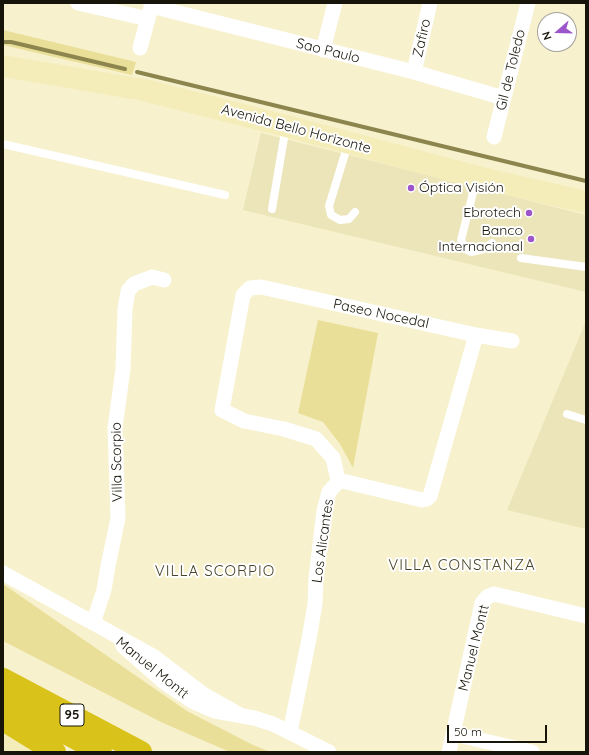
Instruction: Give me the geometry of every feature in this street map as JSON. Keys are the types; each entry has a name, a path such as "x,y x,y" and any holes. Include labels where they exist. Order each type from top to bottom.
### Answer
{"highway":[{"name":"95","path":"3,679 141,752"},
{"name":"95","path":"3,700 101,752"},
{"path":"3,720 55,752"}],"street":[{"name":"Sao Paulo","path":"78,3 150,9 414,72 504,98"},
{"path":"323,50 334,3"},
{"name":"Zafiro","path":"414,72 430,3"},
{"name":"Gil de Toledo","path":"494,138 528,3"},
{"path":"140,48 150,9"},
{"name":"Avenida Bello Horizonte","path":"3,66 144,90 477,176 586,202"},
{"name":"Villa Scorpio","path":"93,622 104,590 118,518 114,428 123,369 128,291 134,284 152,277 164,280"},
{"name":"Paseo Nocedal","path":"250,288 261,287 476,335 512,341"},
{"name":"Los Alicantes","path":"250,288 243,295 222,410 244,421 284,429 316,439 333,458 338,480 337,484 329,492 324,511 316,578 315,604 290,732"},
{"path":"338,480 422,500 430,496 476,335"},
{"name":"Manuel Montt","path":"3,573 93,622 108,632 154,674 192,701 215,711 268,722 329,752"},
{"name":"Manuel Montt","path":"449,752 482,603 487,597 494,594 586,616"},
{"path":"454,734 532,752"},
{"path":"3,743 20,752"}],"lane":[{"path":"272,208 286,126"},
{"path":"349,143 329,206 331,215 340,220 349,219 355,212"},
{"path":"3,144 225,195"},
{"path":"477,176 461,240 465,249 471,252 484,249 492,243"},
{"path":"521,258 586,267"},
{"path":"567,414 586,420"}],"shaded area":[{"path":"3,30 136,62 132,75 3,45"},
{"path":"261,133 586,215 586,292 243,210"},
{"path":"318,320 378,333 353,468 340,444 323,422 298,413"},
{"path":"586,321 586,529 507,510"},
{"path":"3,584 187,711 251,744 270,752 230,752 163,723 3,641"}],"waterway":[{"path":"3,42 11,42 125,69"},
{"path":"137,72 586,181"}],"place":[{"name":"Óptica Visión","path":"411,188"},
{"name":"Ebrotech","path":"529,213"},
{"name":"Banco Internacional","path":"531,239"}],"district":[{"name":"VILLA CONSTANZA","path":"462,565"},
{"name":"VILLA SCORPIO","path":"215,571"}]}
